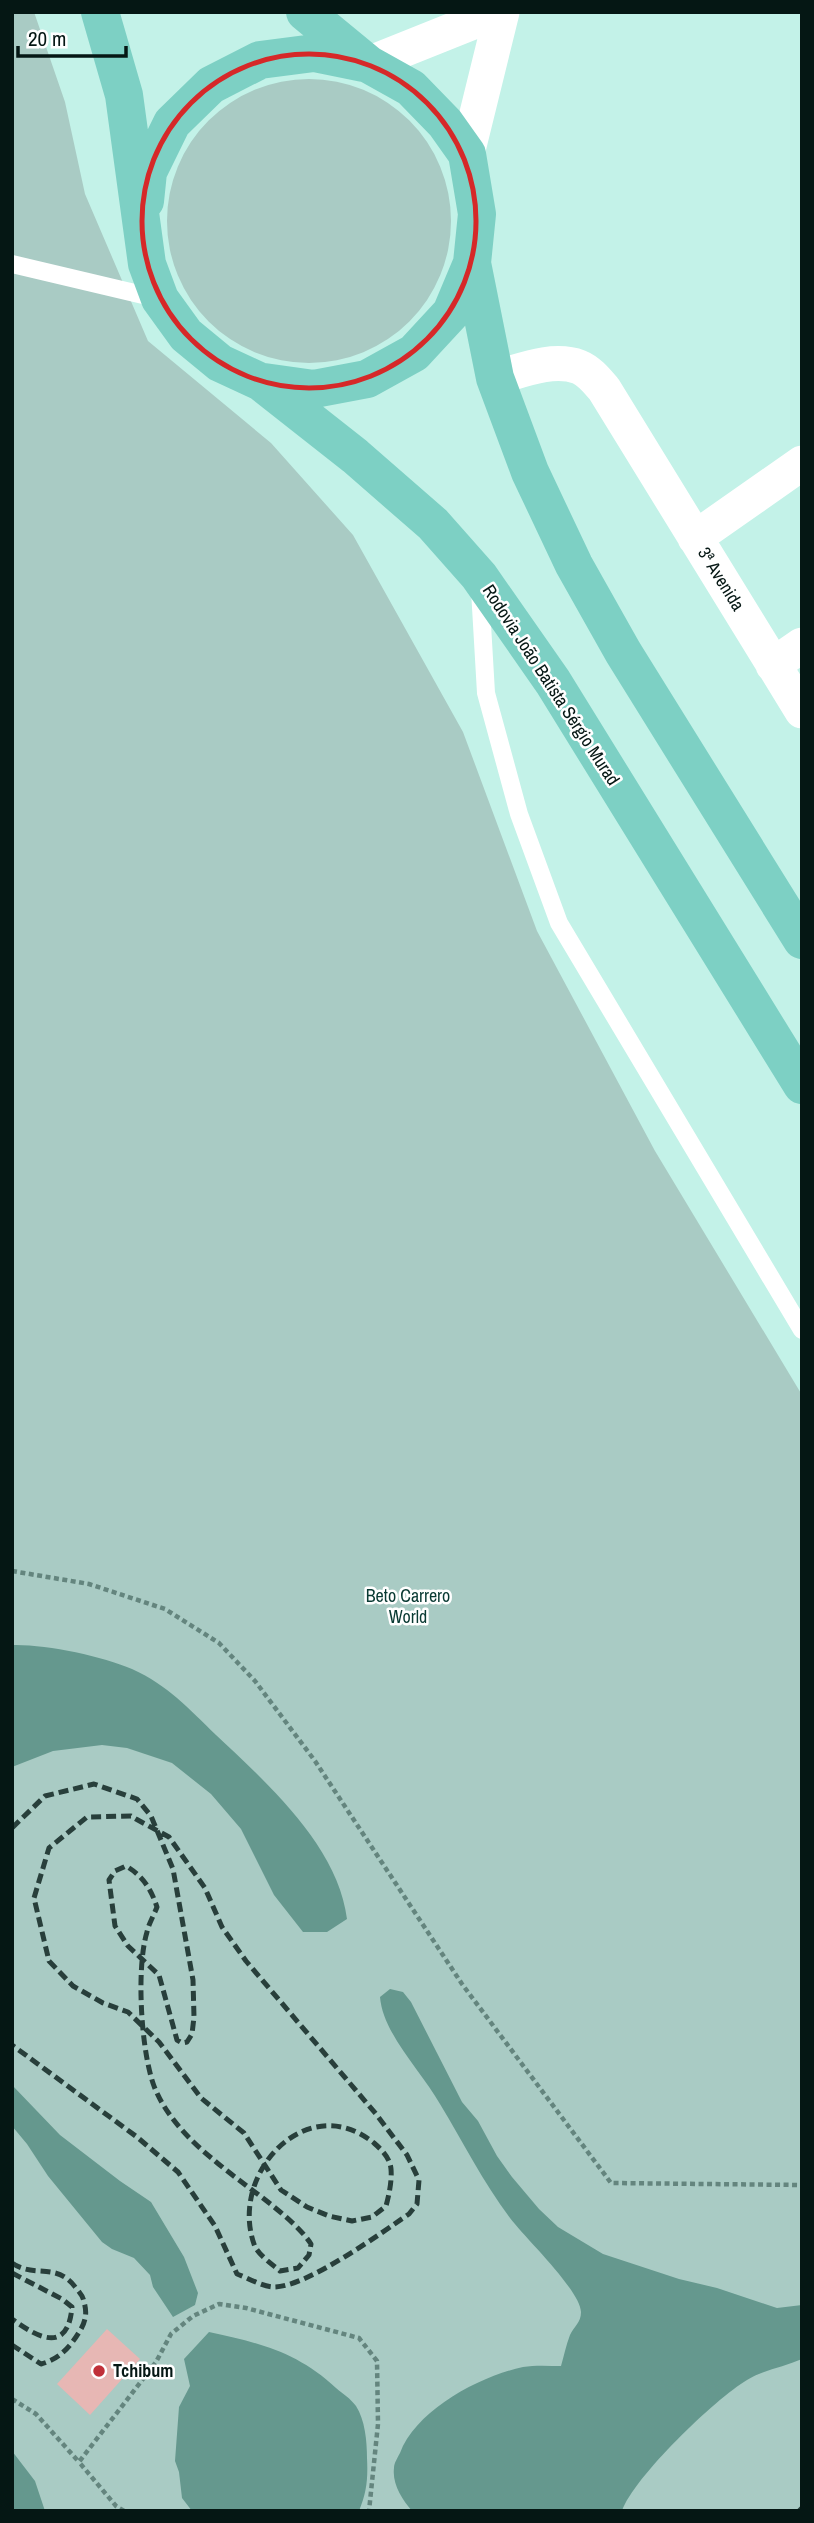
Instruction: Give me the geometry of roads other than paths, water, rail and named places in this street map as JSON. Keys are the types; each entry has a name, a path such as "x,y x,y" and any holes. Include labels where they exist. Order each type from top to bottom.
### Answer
{"main road":[{"name":"Rodovia João Batista Sérgio Murad","path":"100,12 124,95 147,264 160,299 186,335 220,363 261,382 355,456 433,524 479,576 553,682 802,1085"},
{"path":"305,12 368,64 411,88 445,123 467,155 477,215 472,263 495,378 530,472 574,565 631,664 802,940"},
{"path":"141,227 148,172 172,123 211,85 260,60 314,53 368,64"},
{"path":"261,382 314,389 367,380 414,353 424,343 450,313 472,263"}],"street":[{"path":"368,64 500,12"},
{"path":"467,155 500,12"},
{"name":"3ª Avenida","path":"495,378 540,366 561,365 579,367 593,377 604,389 802,711"},
{"path":"695,538 802,463"},
{"path":"773,665 802,645"}],"lane":[{"path":"12,264 160,299"},
{"path":"479,576 486,693 519,814 559,923 802,1330"}],"railway":[{"path":"12,1828 45,1796 94,1784 137,1799 151,1816 173,1869 193,1980 194,2017 192,2034 187,2042 182,2043 177,2040 159,1975 128,1946 115,1926 109,1880 115,1871 126,1866 137,1874 149,1889 157,1907 147,1932 144,1948 142,1966 141,1987 142,2009 143,2031 150,2071 159,2097 187,2136 205,2153 225,2169 252,2189 266,2200 292,2222 311,2244 309,2255 298,2268 280,2271 265,2259 254,2244 249,2217 253,2191 263,2167 280,2147 300,2133 323,2126 349,2129 374,2143 389,2161 391,2178 386,2206 372,2217 352,2221 307,2207 281,2190 244,2133 201,2098 159,2042 128,2012 103,2003 73,1986 49,1961 34,1898 49,1848 87,1817 131,1816 136,1819 169,1837 205,1888 222,1927 246,1961 376,2114 407,2155 419,2180 417,2204 409,2214 324,2269 288,2285 270,2287 260,2284 237,2274 215,2226 178,2172 137,2137 12,2045"},
{"path":"12,2263 29,2270 61,2275 82,2296 86,2313 83,2326 73,2341 48,2362 41,2364 12,2345"},
{"path":"12,2273 72,2307 65,2331 50,2338 32,2332 12,2319"},
{"path":"799,2511 802,2508"}],"place":[{"name":"Tchibum","path":"99,2371"}],"park label":[{"name":"Beto Carrero World","path":"408,1606"}]}
